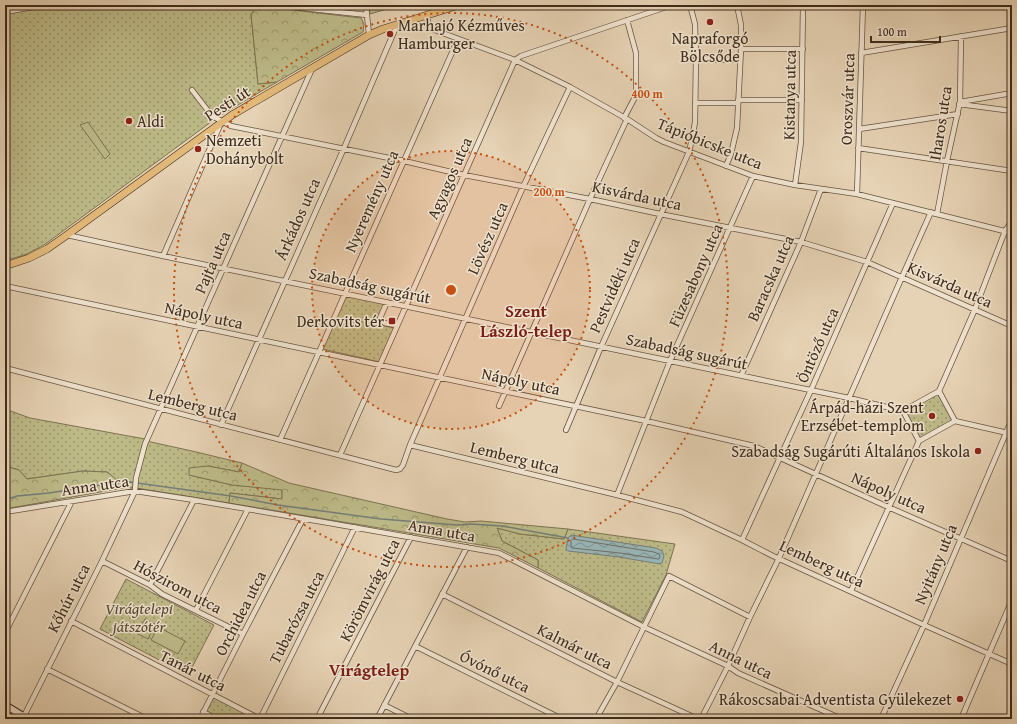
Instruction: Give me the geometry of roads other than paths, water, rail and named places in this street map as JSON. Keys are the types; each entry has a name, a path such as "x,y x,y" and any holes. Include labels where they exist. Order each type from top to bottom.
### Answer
{"main road":[{"name":"Pesti út","path":"5,266 29,258 47,249 67,236 232,115 313,67 369,35 383,29 459,5"},
{"path":"5,705 25,718"}],"street":[{"path":"5,12 44,5"},
{"path":"275,5 367,15"},
{"path":"366,5 369,35"},
{"path":"515,60 521,56 672,5"},
{"name":"Pestvidéki utca","path":"566,430 601,347 688,152 693,134 696,59 695,24 690,5"},
{"path":"726,166 735,141 737,128 741,25 737,5"},
{"name":"Kistanya utca","path":"795,185 801,142 804,5"},
{"name":"Oroszvár utca","path":"856,194 863,5"},
{"name":"Tápióbicske utca","path":"426,15 429,26 432,29 515,60 570,87 625,118 656,138 688,152 753,176 795,185 856,194 1012,233"},
{"path":"499,406 634,99 636,91 636,58 627,20"},
{"name":"Árkádos utca","path":"221,425 397,25"},
{"path":"861,52 1012,28"},
{"name":"Iharos utca","path":"937,214 960,103 962,36"},
{"name":"Nyeremény utca","path":"280,440 458,39"},
{"path":"741,49 803,49"},
{"path":"696,59 740,60"},
{"name":"Agyagos utca","path":"406,306 515,60"},
{"name":"Pajta utca","path":"134,491 145,444 313,67"},
{"name":"Lövész utca","path":"410,445 523,187 570,87"},
{"path":"163,256 222,122 212,116 192,90"},
{"path":"960,103 1012,93"},
{"path":"695,103 802,100"},
{"path":"960,103 1012,111"},
{"path":"859,129 958,114"},
{"name":"Kisvárda utca","path":"222,122 234,127 344,148 464,175 801,242 867,262 1012,326"},
{"path":"858,148 1012,171"},
{"name":"Füzesabony utca","path":"617,495 670,361 753,176"},
{"name":"Baracska utca","path":"741,376 801,242 821,189"},
{"name":"Öntöző utca","path":"742,540 811,390 893,203"},
{"path":"699,719 728,666 779,558 931,212"},
{"path":"919,440 903,411 939,391 975,309 1005,231 1012,221"},
{"name":"Szabadság sugárút","path":"67,236 811,390 903,411"},
{"name":"Nápoly utca","path":"5,286 576,406 754,446 1012,561"},
{"path":"387,302 380,321 383,323 397,325"},
{"path":"340,455 406,306"},
{"name":"Lemberg utca","path":"5,368 396,470 400,469 403,465 410,445 682,512 850,591 1012,664"},
{"path":"939,391 955,421"},
{"name":"Nyitány utca","path":"881,719 924,625 1012,419"},
{"path":"850,591 919,440 955,421 1012,434"},
{"name":"Anna utca","path":"6,513 134,491 248,509 499,553 644,627 728,666 738,673 842,719"},
{"name":"Kőhúr utca","path":"25,718 47,669 102,561 134,491"},
{"path":"150,585 194,500"},
{"path":"5,632 72,501"},
{"path":"196,610 248,509"},
{"name":"Orchidea utca","path":"200,719 303,519"},
{"name":"Tubarózsa utca","path":"260,719 355,528"},
{"name":"Körömvirág utca","path":"317,719 411,538"},
{"path":"377,719 467,547"},
{"name":"Hószirom utca","path":"102,561 150,585 162,594 243,634"},
{"path":"596,719 617,682 669,576 750,617"},
{"name":"Kalmár utca","path":"442,594 617,682 699,719"},
{"path":"961,719 1012,600"},
{"name":"Tanár utca","path":"71,621 260,719"},
{"name":"Óvónő utca","path":"416,646 562,719"},
{"path":"47,669 147,719"},
{"path":"384,705 412,719"},
{"name":"Tanár utca","path":"203,712 217,719"}],"water":[{"path":"571,535 656,548 662,551 664,556 662,563 660,564 568,551 566,549 568,538"}],"waterway":[{"path":"8,499 17,496 130,482 381,519 457,525 470,524 502,526 568,538"}],"place":[{"name":"Napraforgó Bölcsőde","path":"710,22"},
{"name":"Marhajó Kézműves Hamburger","path":"390,34"},
{"name":"Aldi","path":"129,121"},
{"name":"Nemzeti Dohánybolt","path":"198,149"},
{"name":"Derkovits tér","path":"392,321"},
{"name":"Árpád-házi Szent Erzsébet-templom","path":"932,416"},
{"name":"Szabadság Sugárúti Általános Iskola","path":"978,451"},
{"name":"Rákoscsabai Adventista Gyülekezet","path":"960,699"}],"district":[{"name":"Szent László-telep","path":"526,321"},
{"name":"Virágtelep","path":"369,670"}],"park label":[{"name":"Virágtelepi játszótér","path":"139,617"}]}
